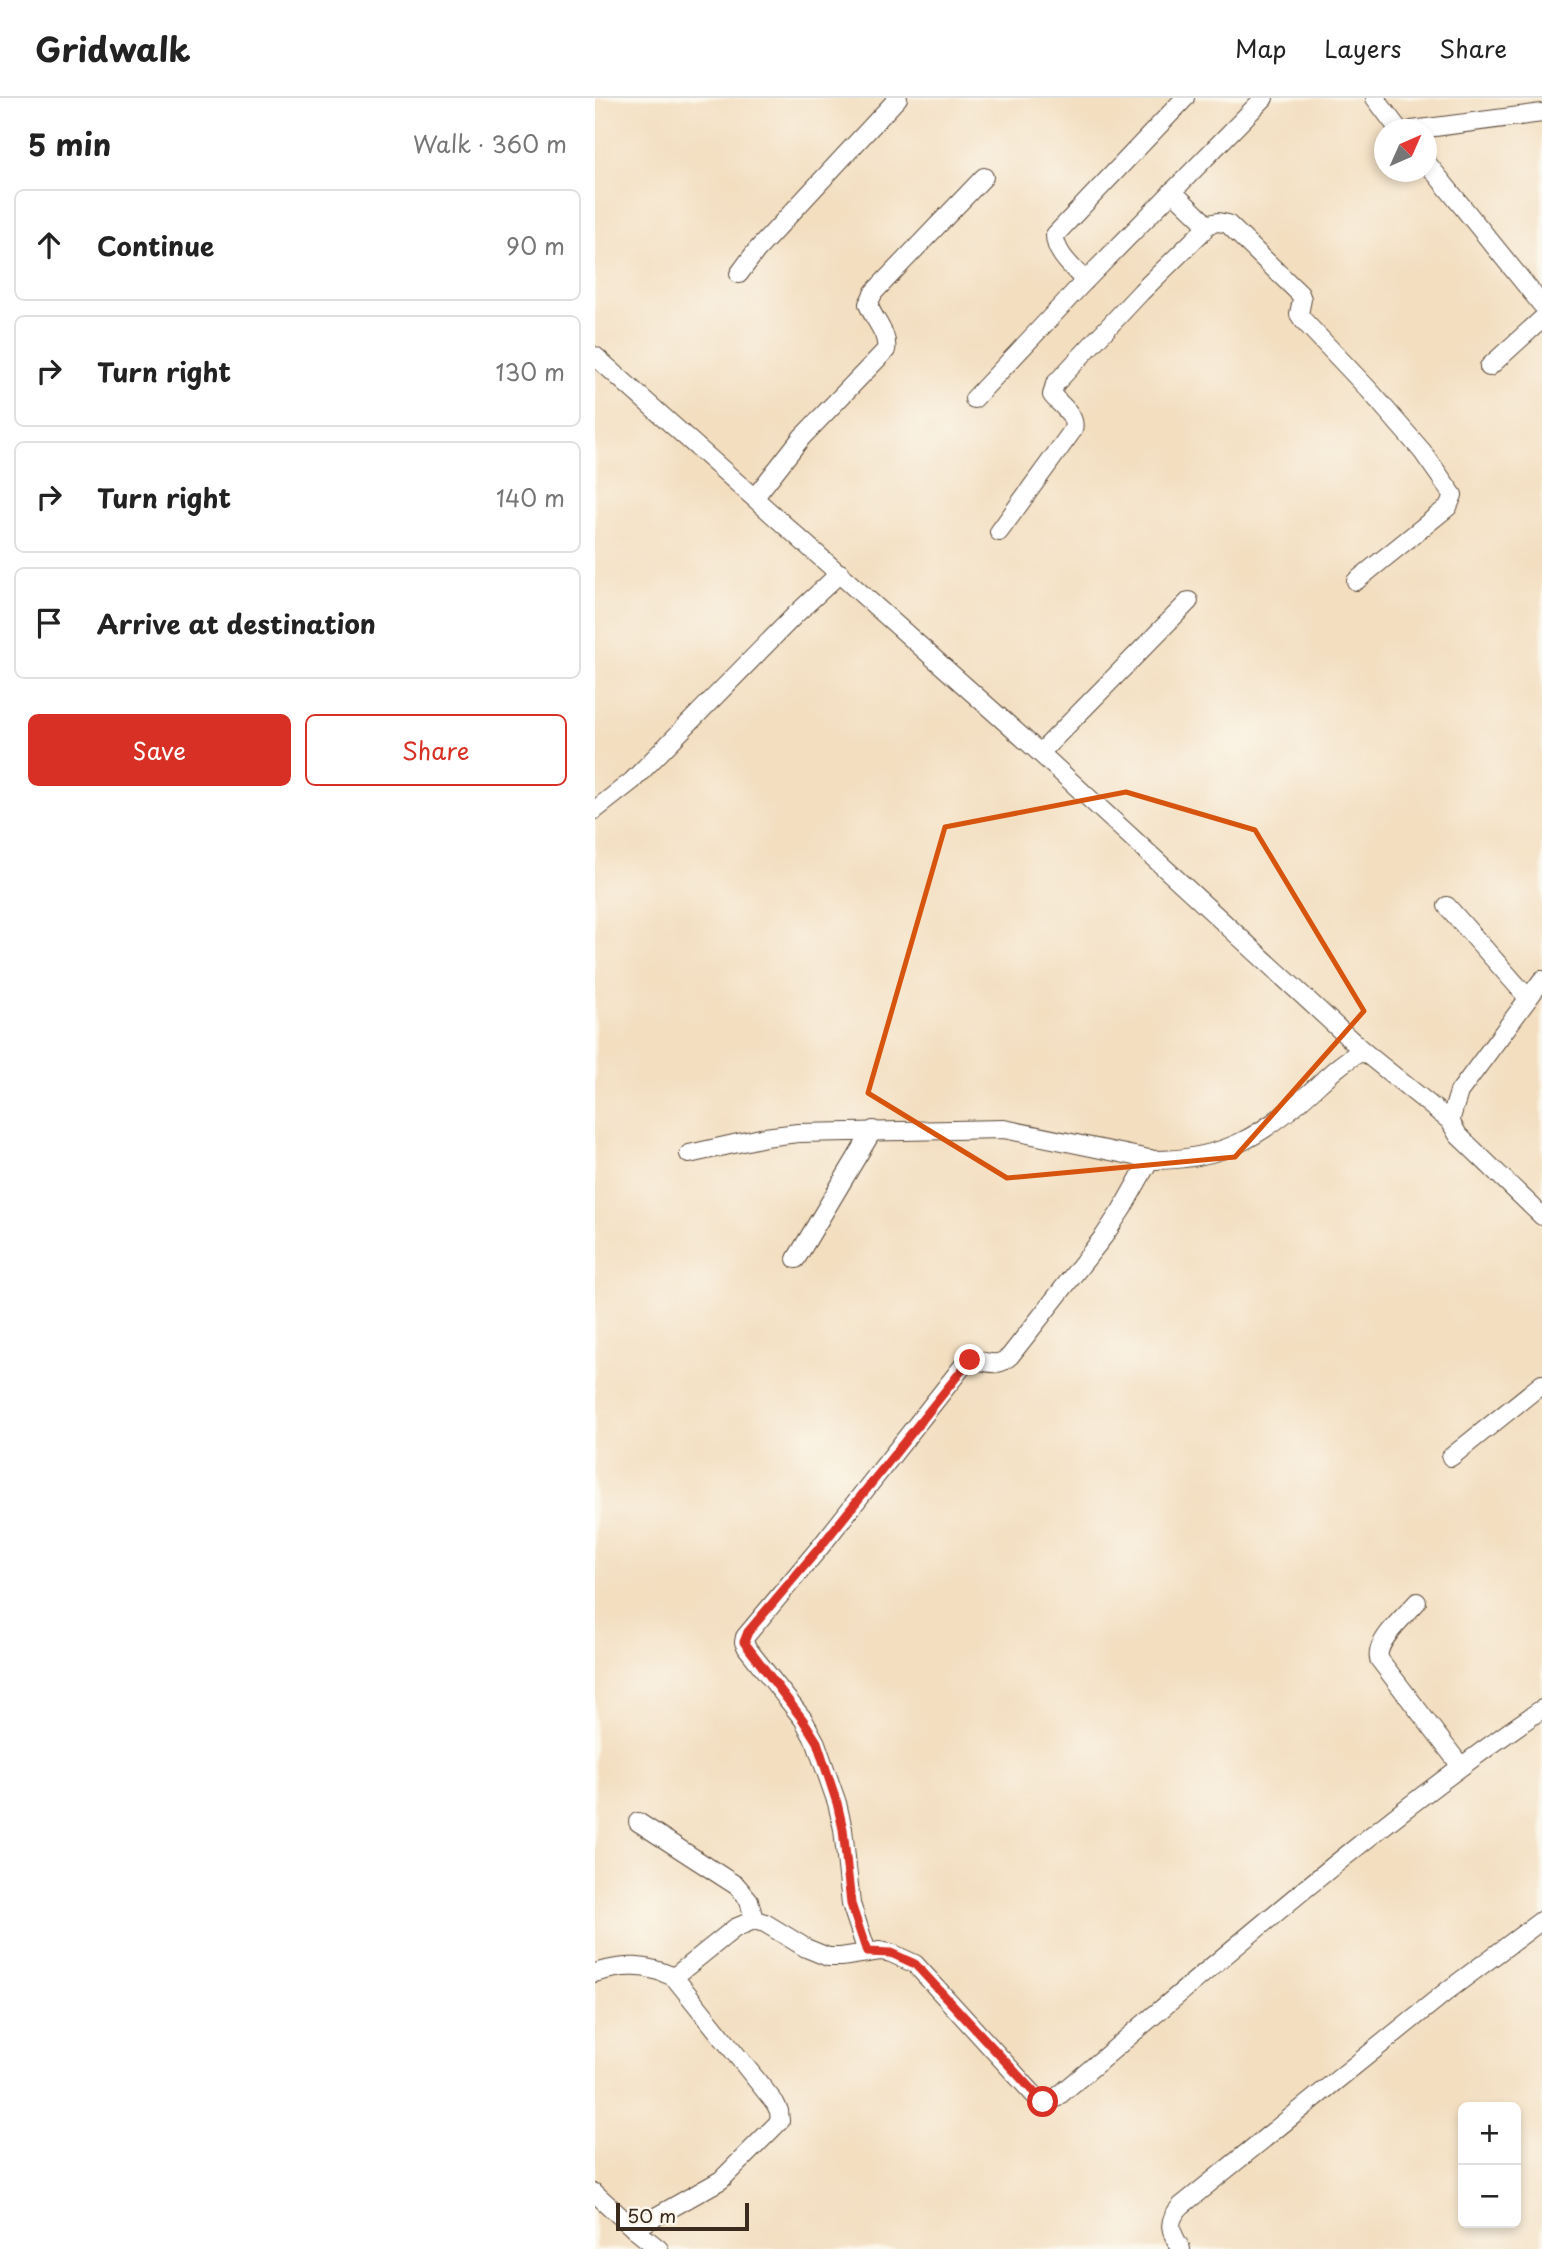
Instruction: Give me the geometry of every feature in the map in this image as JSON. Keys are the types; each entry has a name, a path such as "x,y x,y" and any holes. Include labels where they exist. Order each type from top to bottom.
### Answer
{"street":[{"path":"739,274 756,251 898,98"},
{"path":"1085,281 1060,253 1055,244 1055,235 1185,98"},
{"path":"974,399 1264,98"},
{"path":"1375,98 1391,119"},
{"path":"1437,127 1542,113"},
{"path":"1437,176 1542,305"},
{"path":"755,497 801,437 886,350 884,336 868,304 874,292 984,177"},
{"path":"1172,191 1205,225"},
{"path":"999,532 1073,430 1073,418 1052,395 1055,384 1141,292 1195,242 1205,225 1218,222 1228,224 1300,294 1302,299 1299,314 1303,320 1422,451 1454,495 1448,507 1356,581"},
{"path":"1489,367 1542,318"},
{"path":"595,356 1040,753 1363,1051 1450,1121 1458,1135 1542,1216"},
{"path":"595,810 632,781 795,615 840,573"},
{"path":"1040,753 1189,601"},
{"path":"1447,906 1528,998"},
{"path":"1450,1121 1459,1092 1542,979"},
{"path":"689,1154 765,1137 798,1133 1004,1129 1150,1159 1178,1160 1209,1155 1235,1146 1279,1120 1341,1065 1363,1051"},
{"path":"796,1259 873,1130"},
{"path":"860,1953 851,1904 845,1841 837,1803 817,1742 747,1648 745,1637 967,1362 976,1360 994,1364 1010,1356 1104,1236 1150,1159"},
{"path":"1451,1457 1542,1384"},
{"path":"1417,1602 1380,1644 1377,1654 1382,1665 1460,1765"},
{"path":"674,1977 735,1928 754,1920 765,1923 816,1953 828,1956 891,1953 915,1964 1037,2098 1051,2102 1361,1842 1460,1765 1542,1709"},
{"path":"638,1822 737,1886 749,1900 754,1920"},
{"path":"1181,2249 1171,2225 1173,2214 1181,2206 1447,1991 1542,1920"},
{"path":"595,1973 624,1965 656,1969 674,1977 779,2111 780,2121 721,2180 634,2229"},
{"path":"595,2193 659,2249"}],"highlighted area":[{"path":"1126,792 1255,830 1364,1011 1235,1157 1007,1178 868,1093 945,827"}],"route":[{"path":"970,1360 821,1546 748,1632 744,1642 817,1742 837,1803 843,1829 851,1904 867,1952 891,1953 915,1964 1043,2102"}]}
